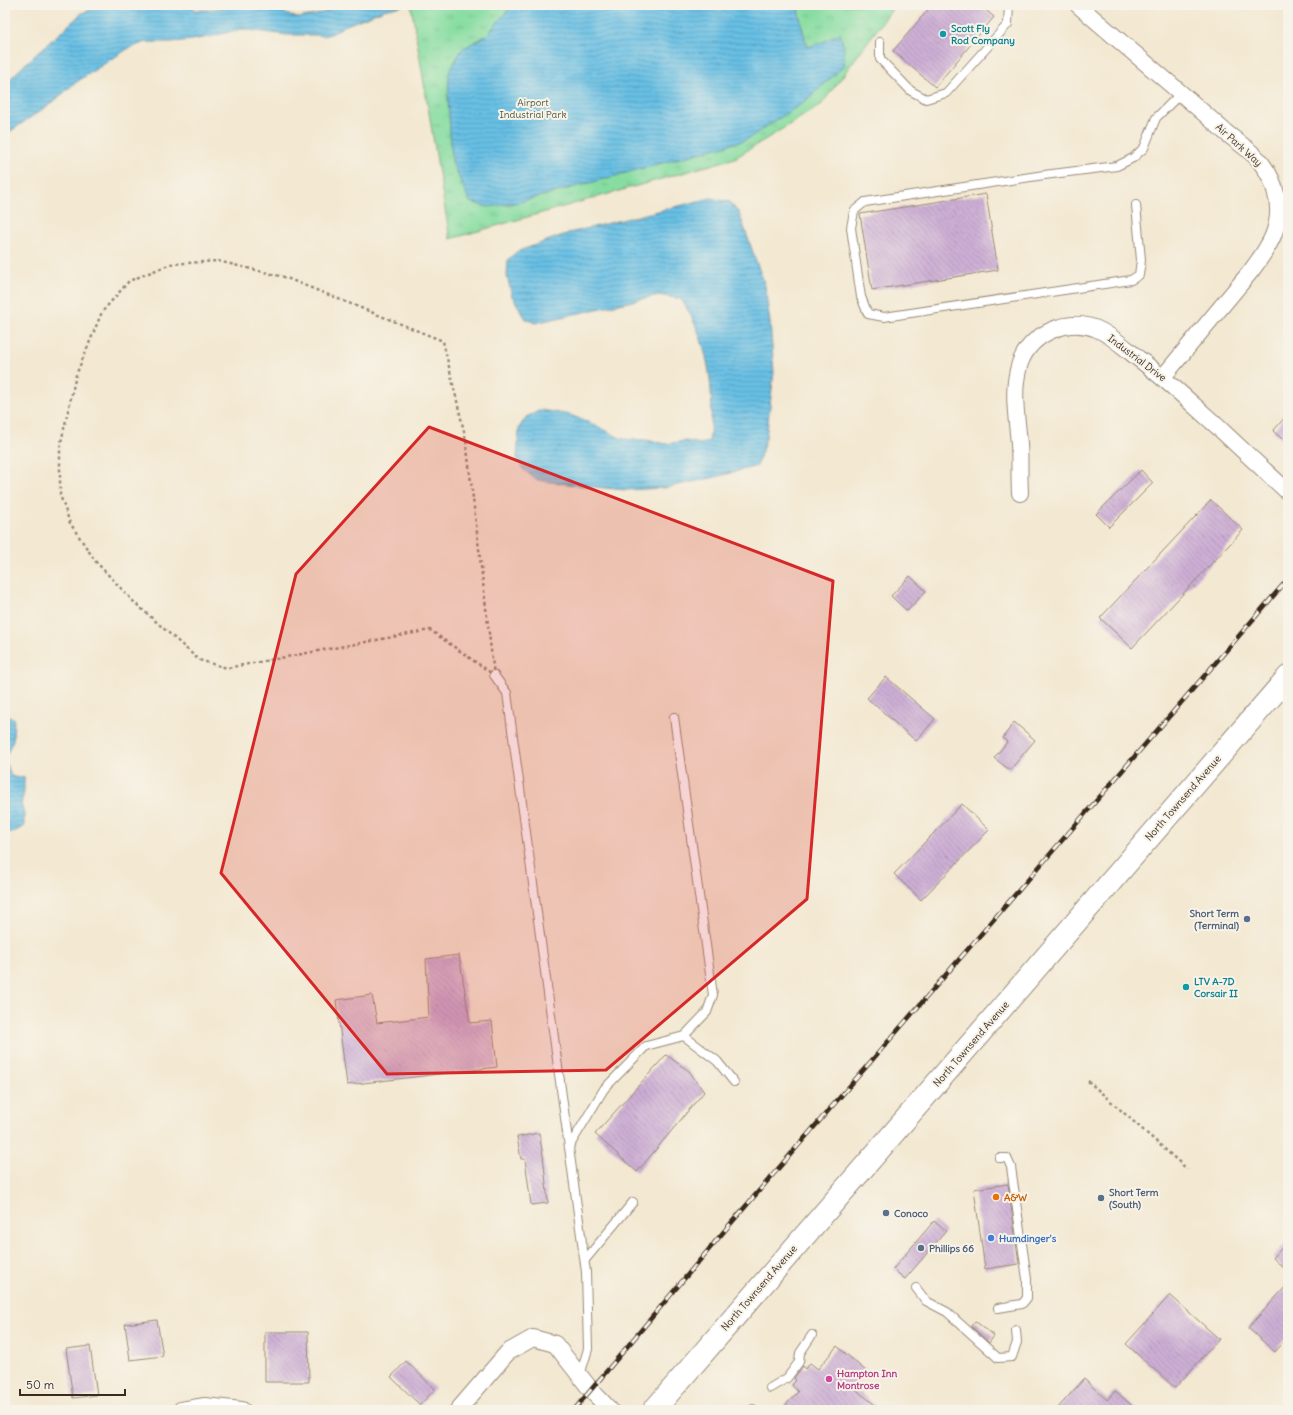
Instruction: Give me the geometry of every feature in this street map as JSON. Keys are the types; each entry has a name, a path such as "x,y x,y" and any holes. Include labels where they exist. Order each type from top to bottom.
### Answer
{"highway":[{"name":"North Townsend Avenue","path":"654,1410 1288,677"}],"street":[{"name":"Air Park Way","path":"1078,5 1261,163 1271,178 1276,193 1278,221 1273,238 1260,259 1163,376"},
{"name":"Industrial Drive","path":"1020,493 1019,445 1014,396 1020,363 1027,350 1037,339 1050,330 1064,326 1079,325 1097,329 1110,336 1163,376 1288,492"},
{"path":"458,1410 508,1352 534,1338 555,1344 579,1376 610,1410"},
{"path":"181,1410 205,1406 242,1410"}],"lane":[{"path":"880,42 880,59 910,91 926,99 946,93 1008,24 1009,5"},
{"path":"1136,205 1141,260 1140,275 1131,280 884,317 868,314 861,297 851,228 854,211 864,202 1044,175 1117,166 1133,158 1144,148 1156,118 1181,93"},
{"path":"494,675 507,693 585,1260 588,1349 579,1376"},
{"path":"569,1147 604,1089 646,1046 684,1036 707,1012 713,995 674,717"},
{"path":"684,1036 717,1061 734,1082"},
{"path":"998,1308 1022,1304 1027,1298 1027,1279 1011,1166 1007,1158 999,1158"},
{"path":"585,1260 633,1202"},
{"path":"916,1288 926,1301 947,1312 998,1358 1012,1357 1017,1342 1016,1330"},
{"path":"770,1388 787,1378 798,1362 800,1353 812,1334"}],"path":[{"path":"218,261 284,278 443,341 466,440 494,675 430,630 227,668 199,660 134,602 96,562 70,523 60,495 60,447 76,375 102,312 129,281 171,264 218,261"},
{"path":"1088,1081 1187,1169"}],"highlighted area":[{"path":"429,427 833,581 807,899 606,1070 387,1074 221,873 296,574"}],"green space":[{"name":"Airport Industrial Park","path":"411,5 895,5 821,105 735,158 450,239"}],"water":[{"path":"104,5 192,5 195,10 243,5 275,6 286,14 298,18 319,14 341,5 405,5 384,10 344,26 333,33 324,36 287,35 242,29 192,40 146,42 129,48 75,83 53,102 5,135 5,84 82,13"},
{"name":"Airport Industrial Park","path":"512,5 797,5 807,47 823,42 840,33 844,48 844,66 804,102 746,140 520,202 488,207 470,202 452,162 448,99 449,72 462,49 487,35"},
{"path":"711,198 730,202 739,213 765,286 774,372 766,438 757,466 707,479 663,488 626,490 536,480 523,469 517,459 519,428 526,417 541,410 570,415 593,424 622,439 645,440 667,444 685,441 701,444 709,441 712,404 711,385 704,349 691,315 681,299 659,295 535,323 526,319 512,296 507,276 508,260 516,252 569,233"},
{"path":"5,716 14,718 13,740 5,758"},
{"path":"5,759 11,776 18,778 24,777 24,792 21,804 24,813 24,826 14,832 5,833"}],"building":[{"name":"Scott Fly Rod Company","path":"932,5 980,5 994,17 935,87 893,51"},
{"path":"986,194 998,270 872,290 860,214"},
{"path":"1288,414 1288,444 1273,431"},
{"path":"1141,470 1153,483 1109,527 1096,514"},
{"path":"1211,500 1243,530 1132,648 1100,618"},
{"path":"910,576 926,591 907,611 891,596"},
{"path":"886,677 935,719 916,741 867,698"},
{"path":"1014,722 1035,740 1010,770 994,758 1007,742 1003,738"},
{"path":"962,804 989,830 921,900 894,874"},
{"path":"459,955 470,1023 492,1021 497,1067 347,1085 336,1000 372,995 377,1023 429,1017 426,959"},
{"path":"666,1055 689,1071 704,1092 637,1172 595,1134"},
{"path":"539,1133 548,1203 531,1205 525,1159 521,1159 517,1137"},
{"path":"1008,1184 1019,1264 985,1269 974,1189"},
{"name":"Phillips 66","path":"934,1221 946,1231 905,1279 893,1269"},
{"path":"1288,1241 1288,1272 1273,1258"},
{"path":"1288,1284 1288,1337 1275,1352 1248,1328"},
{"path":"1170,1295 1219,1339 1175,1388 1126,1344"},
{"path":"157,1320 163,1356 130,1360 125,1324"},
{"path":"975,1321 994,1336 989,1343 971,1326"},
{"path":"265,1332 308,1332 309,1382 265,1382"},
{"path":"90,1346 97,1395 73,1398 66,1349"},
{"name":"Hampton Inn Montrose","path":"837,1346 867,1372 853,1387 881,1410 781,1410 798,1392 792,1385 796,1380 794,1378 803,1366 805,1369 810,1363 818,1369"},
{"path":"406,1361 435,1389 420,1405 391,1377"},
{"path":"1084,1379 1107,1400 1115,1391 1137,1410 1056,1410"}],"railway":[{"path":"574,1410 726,1229 1288,579"}],"place":[{"name":"Scott Fly Rod Company","path":"943,34"},
{"name":"Short Term (Terminal)","path":"1247,919"},
{"name":"LTV A-7D Corsair II","path":"1186,987"},
{"name":"A&W","path":"996,1197"},
{"name":"Short Term (South)","path":"1101,1198"},
{"name":"Conoco","path":"886,1213"},
{"name":"Humdinger's","path":"991,1238"},
{"name":"Phillips 66","path":"921,1248"},
{"name":"Hampton Inn Montrose","path":"829,1379"}]}
